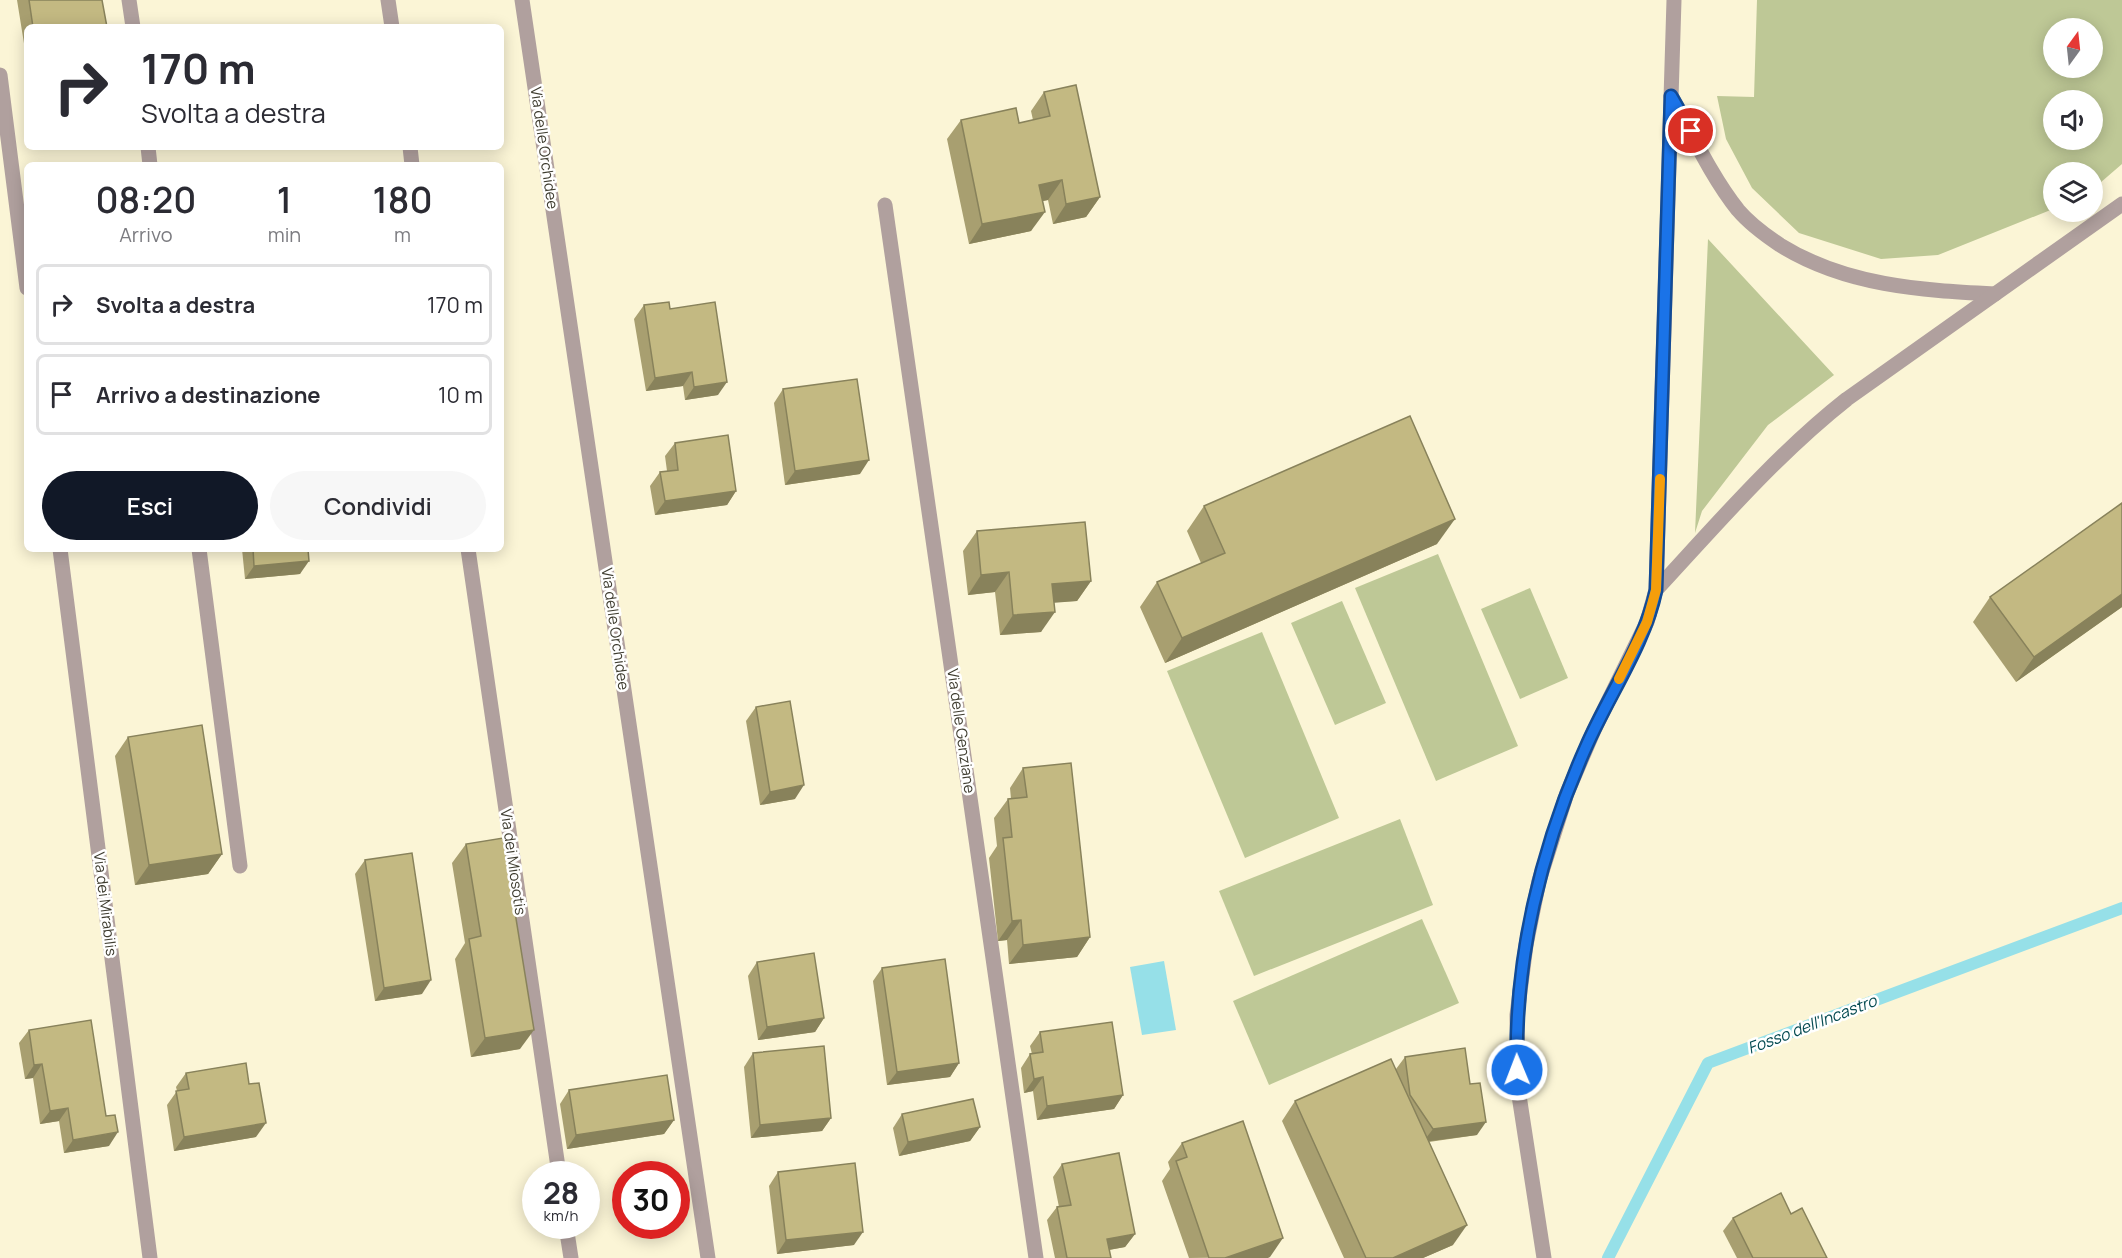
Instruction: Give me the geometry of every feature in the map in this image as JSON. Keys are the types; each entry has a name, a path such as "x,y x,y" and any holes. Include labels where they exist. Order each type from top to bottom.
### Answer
{"street":[{"path":"129,0 133,24"},
{"path":"388,0 392,24"},
{"name":"Via delle Orchidee","path":"522,0 708,1258"},
{"path":"1544,1258 1518,1089 1517,1014 1526,945 1539,881 1567,793 1589,739 1647,622 1656,590 1674,0"},
{"path":"0,75 24,264"},
{"path":"1671,96 1721,185 1739,211 1764,233 1793,253 1835,272 1880,284 1936,291 1995,294"},
{"path":"1656,590 1750,488 1815,424 1846,399 2122,204"},
{"name":"Via delle Genziane","path":"885,205 1036,1258"},
{"name":"Via dei Mirabilis","path":"60,552 150,1258"},
{"path":"199,552 240,866"},
{"name":"Via dei Miosotis","path":"468,552 557,1161"},
{"path":"568,1239 571,1258"}],"green space":[{"path":"1757,0 2122,0 2122,164 2103,180 2103,162 2043,162 2043,213 1938,255 1881,259 1799,233 1752,188 1726,139 1717,96 1754,97"},
{"path":"1708,239 1834,375 1768,425 1702,511 1695,533"},
{"path":"1438,554 1518,746 1436,781 1355,588"},
{"path":"1530,588 1568,678 1520,699 1481,609"},
{"path":"1342,601 1386,703 1335,725 1291,623"},
{"path":"1262,632 1339,818 1245,858 1167,671"},
{"path":"1400,819 1433,905 1254,976 1219,891"},
{"path":"1422,919 1459,1003 1269,1085 1233,1001"}],"water":[{"path":"1164,961 1176,1030 1142,1035 1130,967"}],"building":[{"path":"29,0 102,0 106,24 33,24"},
{"path":"1076,85 1100,197 1066,204 1062,180 1039,185 1045,212 982,224 961,120 1016,108 1019,123 1050,116 1044,92"},
{"path":"669,302 670,309 715,302 727,382 694,387 692,372 655,378 644,305"},
{"path":"857,379 869,460 795,471 783,389"},
{"path":"1410,416 1455,519 1182,638 1157,582 1225,553 1204,506"},
{"path":"728,435 736,491 665,501 660,472 678,470 675,443"},
{"path":"2122,503 2122,594 2034,657 1990,597"},
{"path":"1085,522 1091,581 1052,584 1055,612 1013,615 1009,572 981,575 977,531"},
{"path":"253,552 308,552 309,561 254,566"},
{"path":"790,701 804,785 770,792 756,707"},
{"path":"202,725 222,854 149,865 128,737"},
{"path":"1071,763 1090,937 1023,945 1021,920 1012,921 1003,838 1012,837 1008,799 1027,797 1023,768"},
{"path":"503,838 534,1030 485,1038 469,939 481,936 466,844"},
{"path":"412,853 431,980 384,988 365,860"},
{"path":"814,953 824,1018 767,1027 757,962"},
{"path":"945,959 959,1063 897,1072 882,968"},
{"path":"91,1020 106,1116 115,1115 118,1132 73,1140 68,1108 50,1111 42,1064 34,1065 29,1030"},
{"path":"1112,1022 1123,1095 1047,1106 1043,1077 1034,1079 1030,1054 1043,1052 1040,1032"},
{"path":"824,1046 831,1118 760,1125 753,1053"},
{"path":"1465,1048 1470,1084 1480,1083 1486,1122 1433,1129 1410,1095 1405,1057"},
{"path":"1391,1059 1467,1225 1393,1258 1366,1258 1295,1101"},
{"path":"246,1063 249,1084 259,1083 266,1123 184,1137 176,1091 189,1089 186,1073"},
{"path":"667,1075 674,1120 576,1135 569,1090"},
{"path":"973,1099 980,1127 908,1142 902,1114"},
{"path":"1243,1121 1283,1238 1225,1258 1209,1258 1176,1161 1187,1157 1182,1143"},
{"path":"1119,1153 1135,1234 1107,1239 1111,1258 1067,1258 1057,1207 1071,1205 1062,1164"},
{"path":"855,1163 863,1232 786,1240 778,1172"},
{"path":"1781,1193 1791,1214 1802,1208 1827,1258 1753,1258 1733,1218"}],"waterway":[{"name":"Fosso dell'Incastro","path":"1608,1258 1708,1063 2122,908"}],"slow traffic":[{"path":"1619,679 1653,606 1658,571 1660,479"}],"route":[{"path":"1517,1070 1517,1014 1521,976 1529,924 1551,839 1585,748 1647,622 1656,590 1671,96 1691,131"}]}
